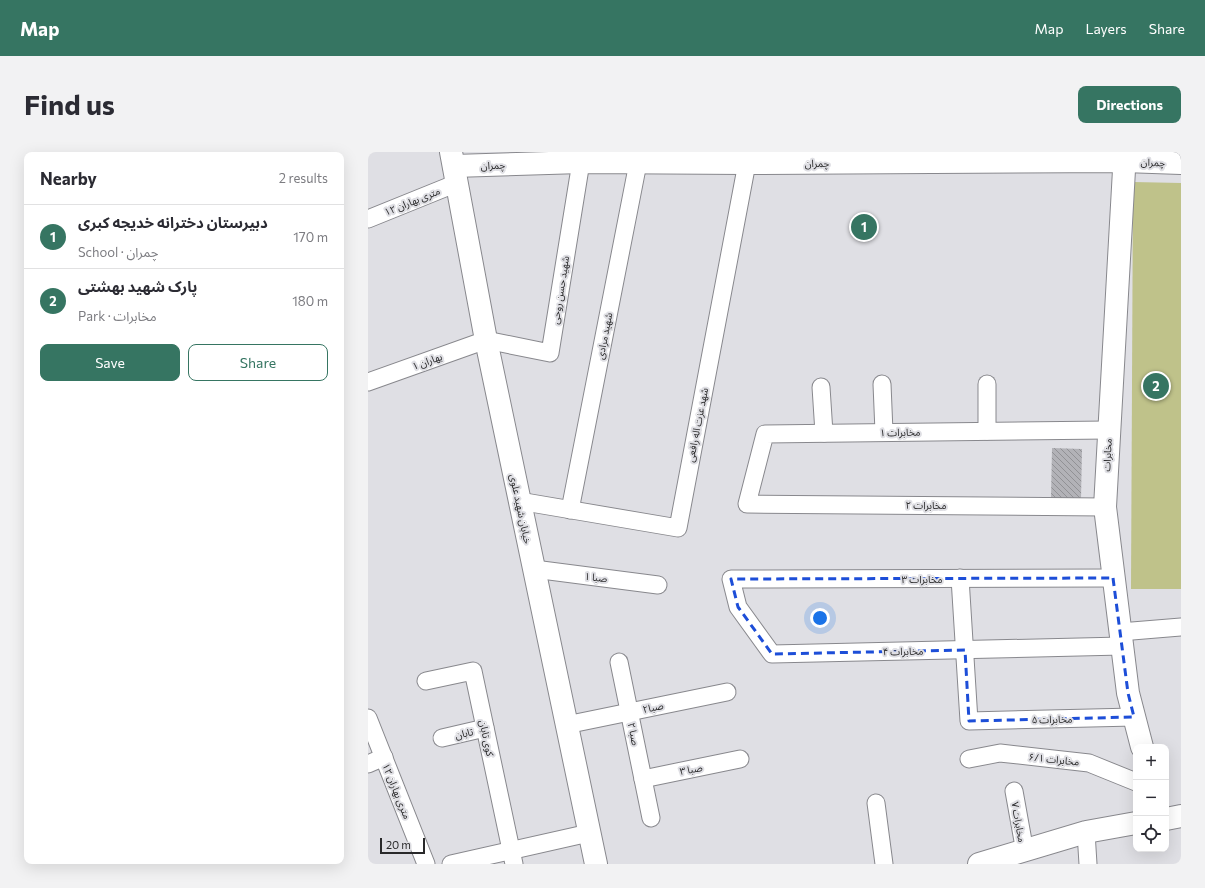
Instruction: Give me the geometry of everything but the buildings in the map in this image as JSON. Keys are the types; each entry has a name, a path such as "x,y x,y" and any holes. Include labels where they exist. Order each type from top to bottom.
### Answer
{"main road":[{"name":"چمران","path":"454,167 581,162 638,163 746,158 818,157 1124,157 1181,163"},
{"name":"مخابرات","path":"1124,157 1105,507 1128,693 1141,744"},
{"name":"خیابان شهید علوی","path":"454,167 486,340 596,864"},
{"path":"1169,818 1181,816"},
{"path":"979,864 1025,852 1086,832 1133,824"}],"street":[{"name":"شهد عزت اله رافعی","path":"519,501 678,528 746,158"},
{"name":"شهید حسن روحی","path":"486,340 550,353 581,162"},
{"name":"شهید مرادی","path":"570,510 638,163"},
{"name":"۱۲ متری بهاران","path":"368,219 454,167"},
{"name":"بهاران ۱","path":"368,382 486,340"},
{"path":"882,384 884,432"},
{"path":"987,384 987,431"},
{"path":"821,387 824,433"},
{"name":"مخابرات ۱","path":"747,504 764,434 1108,430"},
{"name":"مخابرات ۲","path":"747,504 1105,507"},
{"name":"صبا ۱","path":"534,569 658,585"},
{"path":"960,578 965,650"},
{"name":"مخابرات ۳","path":"731,579 1113,578"},
{"name":"مخابرات ۴","path":"731,579 738,607 772,654 965,650 1121,639 1181,627"},
{"name":"مخابرات ۵","path":"965,650 969,721 1134,717"},
{"name":"صبا۲","path":"618,662 629,712 727,692"},
{"name":"کوی تابان","path":"426,681 473,670 512,858"},
{"name":"صبا ۲","path":"566,725 629,712 651,818"},
{"name":"۱۲ متری بهاران","path":"368,718 426,864"},
{"name":"تابان","path":"442,738 485,728"},
{"name":"مخابرات ۶/۱","path":"969,759 1000,753 1089,763 1133,781"},
{"path":"368,764 384,757"},
{"name":"صبا ۳","path":"643,779 740,759"},
{"name":"مخابرات ۷","path":"1014,791 1025,852"},
{"path":"876,803 884,864"},
{"path":"1086,832 1088,864"},
{"path":"451,864 512,858 589,833"}],"highlighted area":[{"path":"1113,578 1128,693 1134,717 969,721 965,650 772,654 738,607 731,579"}],"green space":[{"path":"1133,182 1181,183 1181,589 1131,589"}],"place":[{"name":"دبیرستان دخترانه خدیجه کبری","path":"864,227"},
{"name":"پارک شهید بهشتی","path":"1156,386"}]}
